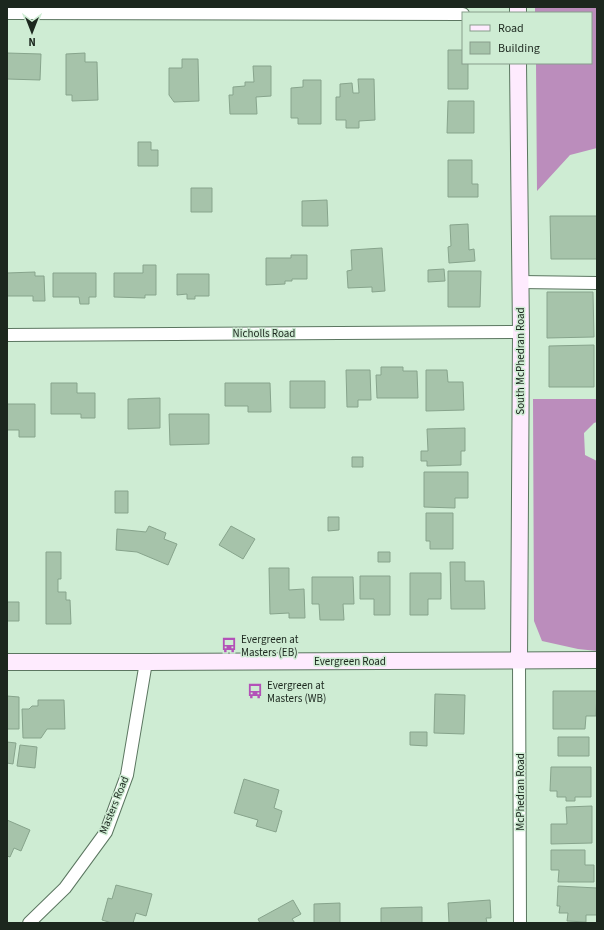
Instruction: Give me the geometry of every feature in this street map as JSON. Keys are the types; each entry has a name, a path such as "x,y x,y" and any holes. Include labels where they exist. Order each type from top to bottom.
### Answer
{"street":[{"path":"7,13 462,14"},
{"name":"South McPhedran Road","path":"518,64 521,332 519,660"},
{"path":"520,282 597,283"},
{"name":"Nicholls Road","path":"7,335 521,332"},
{"name":"McPhedran Road","path":"519,660 520,923"},
{"name":"Evergreen Road","path":"7,662 597,660"},
{"name":"Masters Road","path":"29,923 65,888 106,832 127,775 146,662"}],"shaded area":[{"path":"535,7 597,7 597,148 570,155 537,191 536,64 592,64 592,12 535,12"},
{"path":"533,399 597,399 597,422 584,433 585,455 597,461 597,651 578,649 542,641 534,621"}],"building":[{"path":"448,50 462,50 462,64 468,64 468,89 448,89"},
{"path":"7,53 41,54 40,80 7,79"},
{"path":"85,53 85,62 97,62 98,100 72,101 72,95 66,95 66,54"},
{"path":"182,59 198,59 199,101 174,102 169,95 169,68 182,68"},
{"path":"253,66 271,66 271,96 256,97 257,114 230,114 229,95 233,95 233,87 245,86 245,82 254,82"},
{"path":"358,79 374,79 375,120 359,121 359,128 346,128 346,120 336,120 336,97 340,97 340,84 352,83 353,93 359,93"},
{"path":"303,80 321,80 321,124 298,124 298,118 291,118 291,88 303,87"},
{"path":"448,101 474,101 474,133 447,133"},
{"path":"138,142 151,142 151,150 158,150 158,166 138,166"},
{"path":"448,160 472,160 472,184 478,184 478,197 448,197"},
{"path":"191,188 212,188 212,212 191,212"},
{"path":"327,200 328,226 302,226 302,201"},
{"path":"550,216 597,216 597,259 551,259"},
{"path":"468,224 469,250 474,249 475,261 449,263 448,247 451,246 450,225"},
{"path":"382,248 385,291 372,292 372,287 348,288 347,271 352,270 351,250"},
{"path":"291,255 307,255 307,279 292,279 292,281 285,281 285,284 266,285 266,258 291,258"},
{"path":"143,265 156,265 156,295 145,295 145,298 114,297 114,273 143,273"},
{"path":"444,269 445,281 428,282 428,270"},
{"path":"448,271 481,271 480,307 448,307"},
{"path":"35,272 35,276 44,276 45,301 33,301 33,296 7,296 7,273"},
{"path":"53,273 96,273 96,297 89,297 89,304 80,304 79,297 53,297"},
{"path":"177,274 209,274 209,296 195,296 195,299 187,299 187,294 177,295"},
{"path":"547,292 593,292 594,337 547,338"},
{"path":"594,345 594,387 549,387 549,346"},
{"path":"381,367 403,367 403,371 417,371 418,398 377,398 376,375 381,375"},
{"path":"346,370 370,370 371,400 358,400 358,407 347,407"},
{"path":"426,370 447,370 448,382 463,382 464,410 426,411"},
{"path":"290,381 325,381 325,408 290,408"},
{"path":"51,383 77,383 77,393 95,393 95,418 81,418 81,414 51,414"},
{"path":"225,383 270,383 271,412 248,412 248,406 225,406"},
{"path":"160,398 160,428 128,429 128,399"},
{"path":"7,404 35,404 35,437 19,437 19,430 7,430"},
{"path":"169,414 209,414 209,444 170,445"},
{"path":"465,428 465,451 461,451 461,465 427,466 427,461 421,461 421,451 428,451 427,429"},
{"path":"352,457 363,457 363,467 352,467"},
{"path":"424,472 468,472 468,498 455,498 455,508 424,507"},
{"path":"115,491 128,491 128,513 115,513"},
{"path":"426,513 453,513 453,549 430,549 430,541 426,541"},
{"path":"328,517 339,517 339,530 328,531"},
{"path":"149,526 166,533 164,539 177,544 168,565 137,552 116,550 117,529 146,532"},
{"path":"231,526 255,539 243,559 219,545"},
{"path":"46,552 61,552 61,579 58,579 58,592 66,592 66,600 70,600 71,624 46,624"},
{"path":"378,552 390,552 390,562 378,562"},
{"path":"450,562 465,562 465,581 484,581 485,609 451,609"},
{"path":"269,568 289,568 289,590 304,589 305,618 289,618 289,613 270,614"},
{"path":"410,573 441,573 441,599 428,599 428,615 410,615"},
{"path":"360,576 390,576 390,615 374,615 374,599 360,599"},
{"path":"312,577 353,577 354,604 343,604 344,620 320,620 319,604 312,604"},
{"path":"7,602 19,602 19,621 7,621"},
{"path":"553,691 597,691 596,716 586,716 585,729 553,729"},
{"path":"435,694 465,695 464,734 434,733"},
{"path":"7,696 19,697 19,729 7,729"},
{"path":"38,700 64,700 65,729 47,729 41,738 23,738 22,709 29,709 32,706 38,706"},
{"path":"410,732 427,732 427,746 410,745"},
{"path":"558,737 589,737 589,756 558,756"},
{"path":"7,742 16,743 13,764 7,763"},
{"path":"20,745 37,747 35,768 17,766"},
{"path":"551,767 591,767 591,797 575,797 575,801 566,801 566,797 557,797 557,791 550,791"},
{"path":"244,779 279,790 274,808 282,811 276,832 256,826 258,820 234,813"},
{"path":"592,806 592,843 551,844 551,824 567,824 566,807"},
{"path":"7,820 30,830 21,851 14,848 10,857 7,856"},
{"path":"551,850 585,850 585,865 594,865 594,882 558,882 559,870 551,870"},
{"path":"116,885 152,894 146,916 136,913 133,923 112,923 102,920 108,898 112,899"},
{"path":"558,886 597,888 597,915 586,915 586,922 567,921 568,913 559,913 560,906 557,906"},
{"path":"293,900 301,914 292,919 295,923 260,923 258,919"},
{"path":"490,900 491,918 486,918 487,923 449,923 448,903"},
{"path":"340,903 340,923 314,923 314,904"},
{"path":"422,907 422,923 381,923 381,908"}],"place":[{"name":"Evergreen at Masters (EB)","path":"229,645"},
{"name":"Evergreen at Masters (WB)","path":"255,691"}]}
